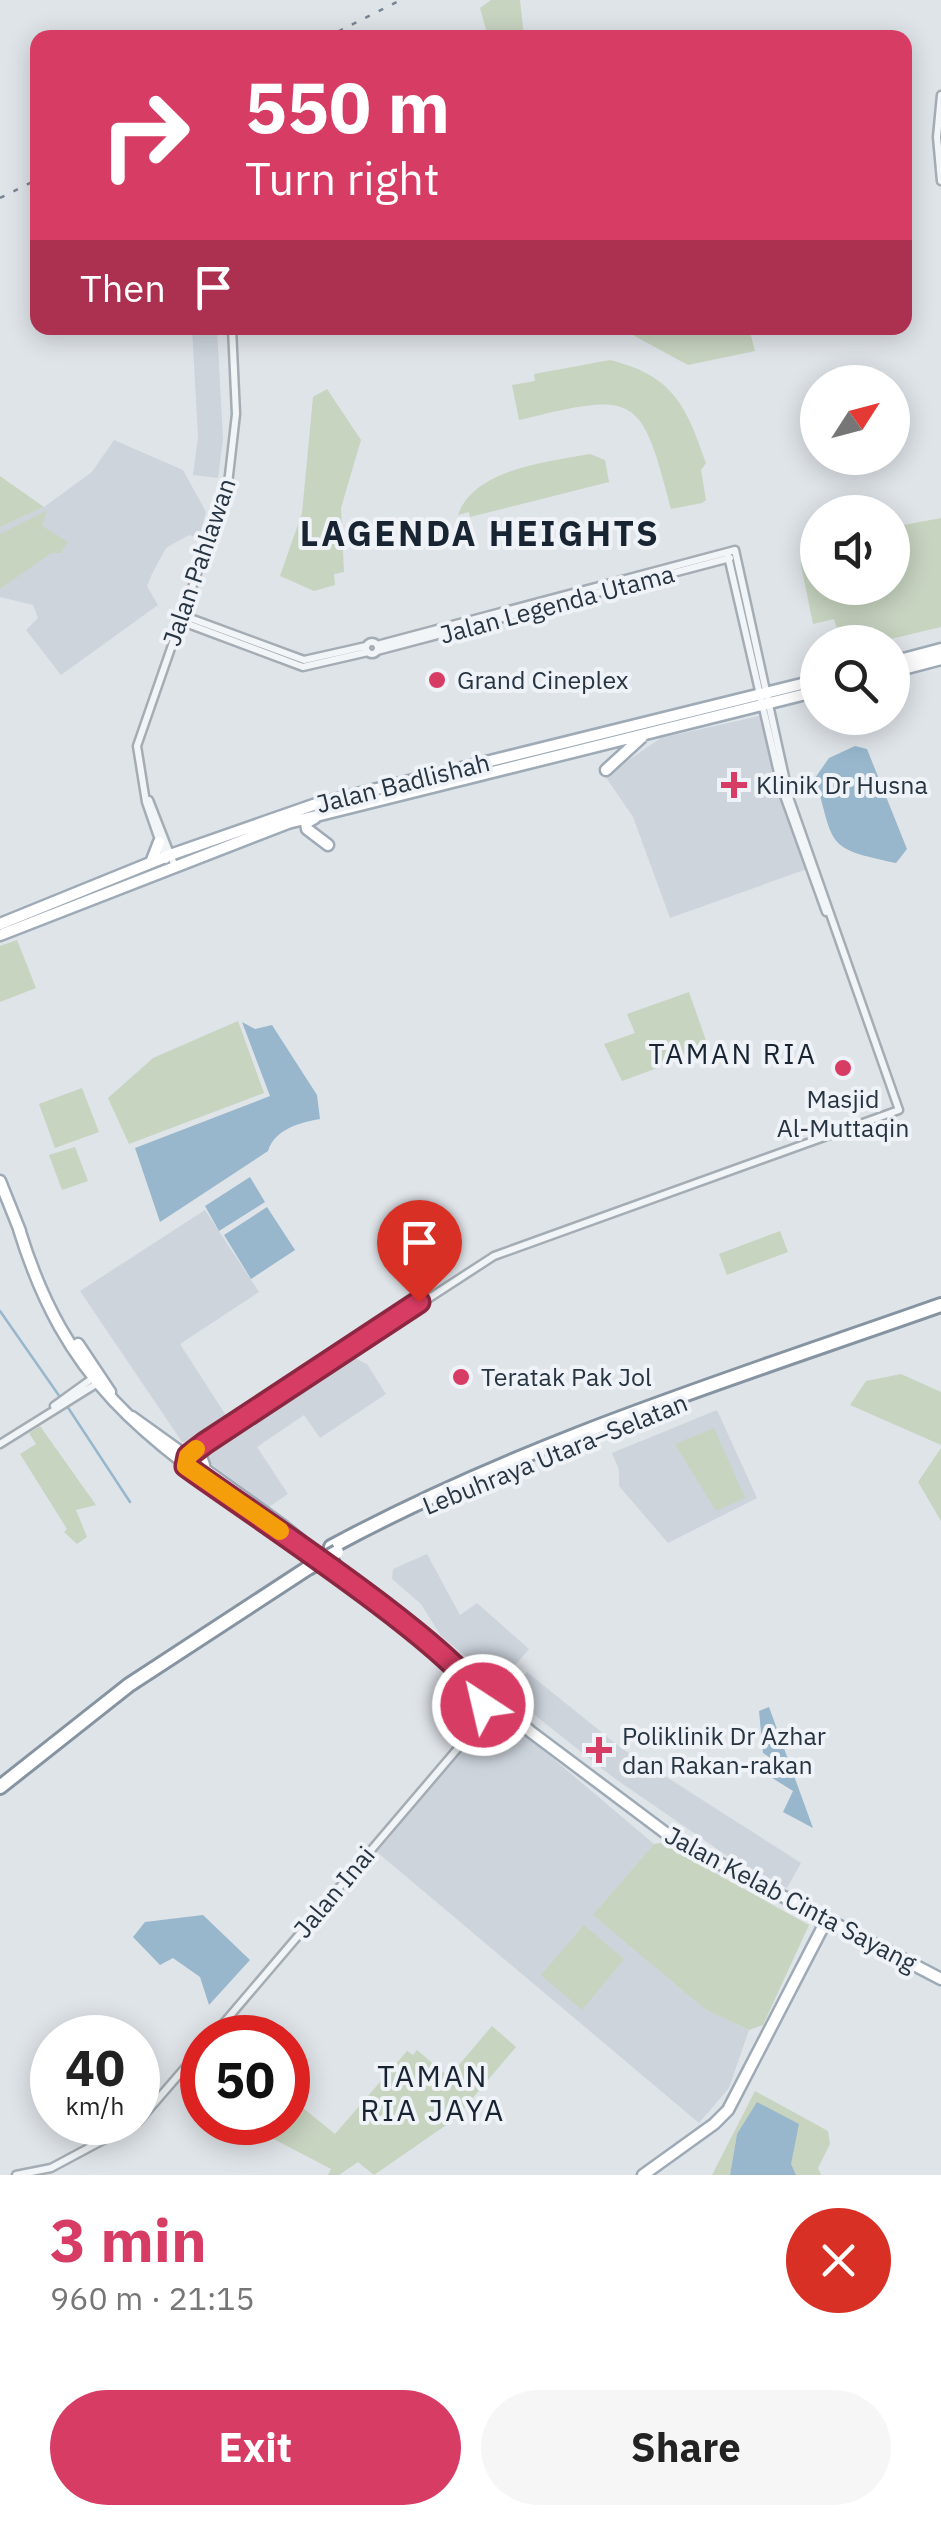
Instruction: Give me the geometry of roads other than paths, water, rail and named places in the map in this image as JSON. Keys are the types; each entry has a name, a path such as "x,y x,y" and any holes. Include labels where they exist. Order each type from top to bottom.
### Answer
{"highway":[{"name":"Lebuhraya Utara–Selatan","path":"0,1778 161,1652 449,1486 564,1437 941,1304"},
{"name":"Lebuhraya Utara–Selatan","path":"334,1549 562,1446 941,1313"},
{"name":"Lebuhraya Utara–Selatan","path":"0,1787 129,1685 305,1566"}],"main road":[{"path":"910,657 941,649"},
{"path":"910,667 941,659"},
{"name":"Jalan Badlishah","path":"0,934 169,861 330,812 764,703 800,688"},
{"name":"Jalan Badlishah","path":"0,924 147,864 169,861 186,849 349,795 800,695"},
{"path":"606,770 622,752 652,732"},
{"path":"328,844 313,836 306,825 330,812"},
{"path":"147,864 162,841 186,849"},
{"name":"Jalan Kelab Cinta Sayang","path":"0,1181 52,1304 116,1402 172,1451 345,1578"},
{"path":"172,1451 205,1443"},
{"path":"205,1443 200,1459 211,1473"},
{"name":"Jalan Kelab Cinta Sayang","path":"187,1461 211,1473 675,1840 941,1979"},
{"path":"510,1682 516,1717 503,1713 483,1715 481,1688 510,1682"},
{"path":"806,1910 817,1922 817,1936"},
{"path":"642,2175 728,2110 826,1921"},
{"path":"817,1936 832,1928 849,1932"}],"street":[{"path":"941,95 937,129 941,180"},
{"name":"Jalan Pahlawan","path":"169,861 136,758 139,733 217,524 232,463 236,414 232,335"},
{"name":"Jalan Legenda Utama","path":"181,618 308,661 372,649 732,554 764,703"},
{"path":"764,703 790,800 831,922"},
{"path":"187,1461 205,1443 494,1256 899,1110 785,801 764,703"},
{"path":"1,1443 98,1379"},
{"name":"Jalan Inai","path":"231,2015 496,1700"},
{"path":"160,2096 180,2073"},
{"path":"16,2175 51,2168 94,2145"}],"water":[{"path":"855,746 867,749 907,849 896,863 856,853 844,847 830,831 815,778 829,758"},
{"path":"242,1022 255,1029 272,1025 317,1095 320,1119 282,1132 268,1151 160,1222 135,1148 270,1096"},
{"path":"250,1177 265,1202 219,1231 205,1206"},
{"path":"267,1207 295,1250 251,1279 224,1235"},
{"path":"769,1707 813,1828 783,1812 793,1791 769,1776 778,1763 763,1753 759,1711"},
{"path":"203,1915 250,1960 209,2005 200,1977 173,1958 160,1965 133,1937 145,1922"},
{"path":"757,2102 799,2124 791,2164 796,2175 730,2175 737,2134"}],"waterway":[{"path":"0,1311 60,1397"},
{"path":"65,1403 130,1502"}],"railway":[{"path":"341,30 401,0"},
{"path":"0,198 30,183"}],"place":[{"name":"Grand Cineplex","path":"437,680"},
{"name":"Klinik Dr Husna","path":"734,785"},
{"name":"Masjid Al-Muttaqin","path":"843,1068"},
{"name":"Teratak Pak Jol","path":"461,1377"},
{"name":"Poliklinik Dr Azhar dan Rakan-rakan","path":"599,1750"}],"district":[{"name":"LAGENDA HEIGHTS","path":"480,534"},
{"name":"TAMAN RIA","path":"733,1054"},
{"name":"TAMAN RIA JAYA","path":"433,2094"}]}
